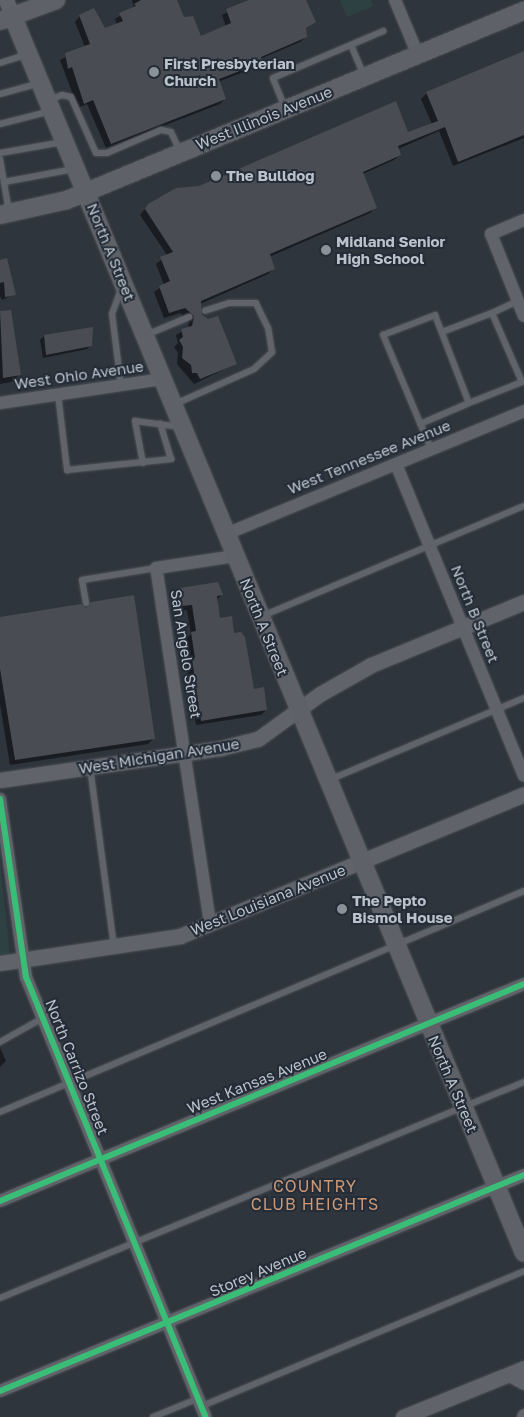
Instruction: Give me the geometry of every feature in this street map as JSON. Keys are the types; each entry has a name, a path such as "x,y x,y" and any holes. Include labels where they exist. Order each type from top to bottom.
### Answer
{"main road":[{"path":"7,19 56,0"},
{"name":"West Illinois Avenue","path":"4,214 48,206 86,192 524,11"},
{"name":"North A Street","path":"7,19 29,54 360,862 524,1253"}],"street":[{"name":"North A Street","path":"6,0 7,19"},
{"path":"395,0 418,55"},
{"path":"524,220 491,234 524,316"},
{"name":"West Ohio Avenue","path":"0,403 163,379"},
{"name":"West Tennessee Avenue","path":"226,534 524,411"},
{"name":"North B Street","path":"396,464 524,776"},
{"path":"156,568 235,556"},
{"name":"San Angelo Street","path":"156,568 210,923"},
{"name":"West Michigan Avenue","path":"0,780 236,745 258,739 298,710 371,665 524,602"},
{"name":"West Louisiana Avenue","path":"0,963 172,938 524,794"},
{"name":"North Carrizo Street","path":"0,799 26,977 202,1407"},
{"name":"West Kansas Avenue","path":"0,1200 524,984"},
{"name":"Storey Avenue","path":"0,1391 524,1174"},
{"path":"404,1417 524,1368"},
{"path":"508,1375 524,1384"}],"lane":[{"path":"285,109 273,78 383,31"},
{"path":"351,45 364,77"},
{"path":"0,64 29,54"},
{"path":"0,94 41,83"},
{"path":"0,124 50,106 62,95 71,97 96,153 100,154 161,130 171,132 180,153"},
{"path":"0,153 65,142"},
{"path":"0,159 4,182 4,214"},
{"path":"4,182 76,168"},
{"path":"120,385 112,314 123,283"},
{"path":"442,332 518,301"},
{"path":"173,404 254,369 272,352 268,328 256,303 229,303 205,311"},
{"path":"420,424 522,382 492,313"},
{"path":"431,449 383,335 435,315 469,403"},
{"path":"145,335 189,317"},
{"path":"58,394 67,470 172,459 160,424"},
{"path":"143,463 135,421 183,427"},
{"path":"260,617 524,506"},
{"path":"86,603 82,580 156,568"},
{"path":"327,781 524,698"},
{"path":"90,767 114,947"},
{"path":"0,1112 524,891"},
{"path":"0,1042 43,1018"},
{"path":"0,1298 524,1082"},
{"path":"154,1417 202,1407 524,1271"}],"shaded area":[{"path":"340,0 371,0 373,6 347,17"},
{"path":"0,859 10,956 0,958"}],"building":[{"name":"First Presbyterian Church","path":"141,0 177,0 184,17 193,16 201,36 231,23 226,9 249,0 306,0 316,22 306,28 307,37 261,57 263,62 219,79 226,99 111,144 93,100 84,104 72,67 68,69 65,53 90,44 79,15 94,8 105,28 123,21 119,13 136,6 134,4"},
{"path":"524,51 524,135 458,162 445,127 398,146 401,155 363,172 377,208 270,254 275,269 201,301 202,315 208,319 218,316 237,364 200,379 197,373 192,373 191,365 182,358 183,347 179,340 183,337 181,329 192,326 194,316 185,308 169,313 159,286 170,281 160,257 173,252 145,209 148,204 176,188 199,186 396,101 408,132 438,121 426,92"},
{"path":"7,258 16,295 5,297 4,282 0,283 0,260"},
{"path":"11,310 21,375 3,378 0,311"},
{"path":"93,327 92,346 46,355 44,335"},
{"path":"218,582 223,595 217,596 220,618 232,616 234,633 241,632 245,637 254,689 264,687 267,710 201,721 192,659 195,658 191,632 196,631 192,605 182,606 180,588"},
{"path":"134,595 155,739 15,760 0,669 0,617 81,604 86,608 91,602"}],"cycle path":[{"path":"0,799 26,977 206,1417"},
{"path":"0,1201 524,984"},
{"path":"0,1391 524,1175"}],"place":[{"name":"First Presbyterian Church","path":"154,72"},
{"name":"The Bulldog","path":"216,176"},
{"name":"Midland Senior High School","path":"326,250"},
{"name":"The Pepto Bismol House","path":"342,909"}],"district":[{"name":"COUNTRY CLUB HEIGHTS","path":"315,1195"}]}
